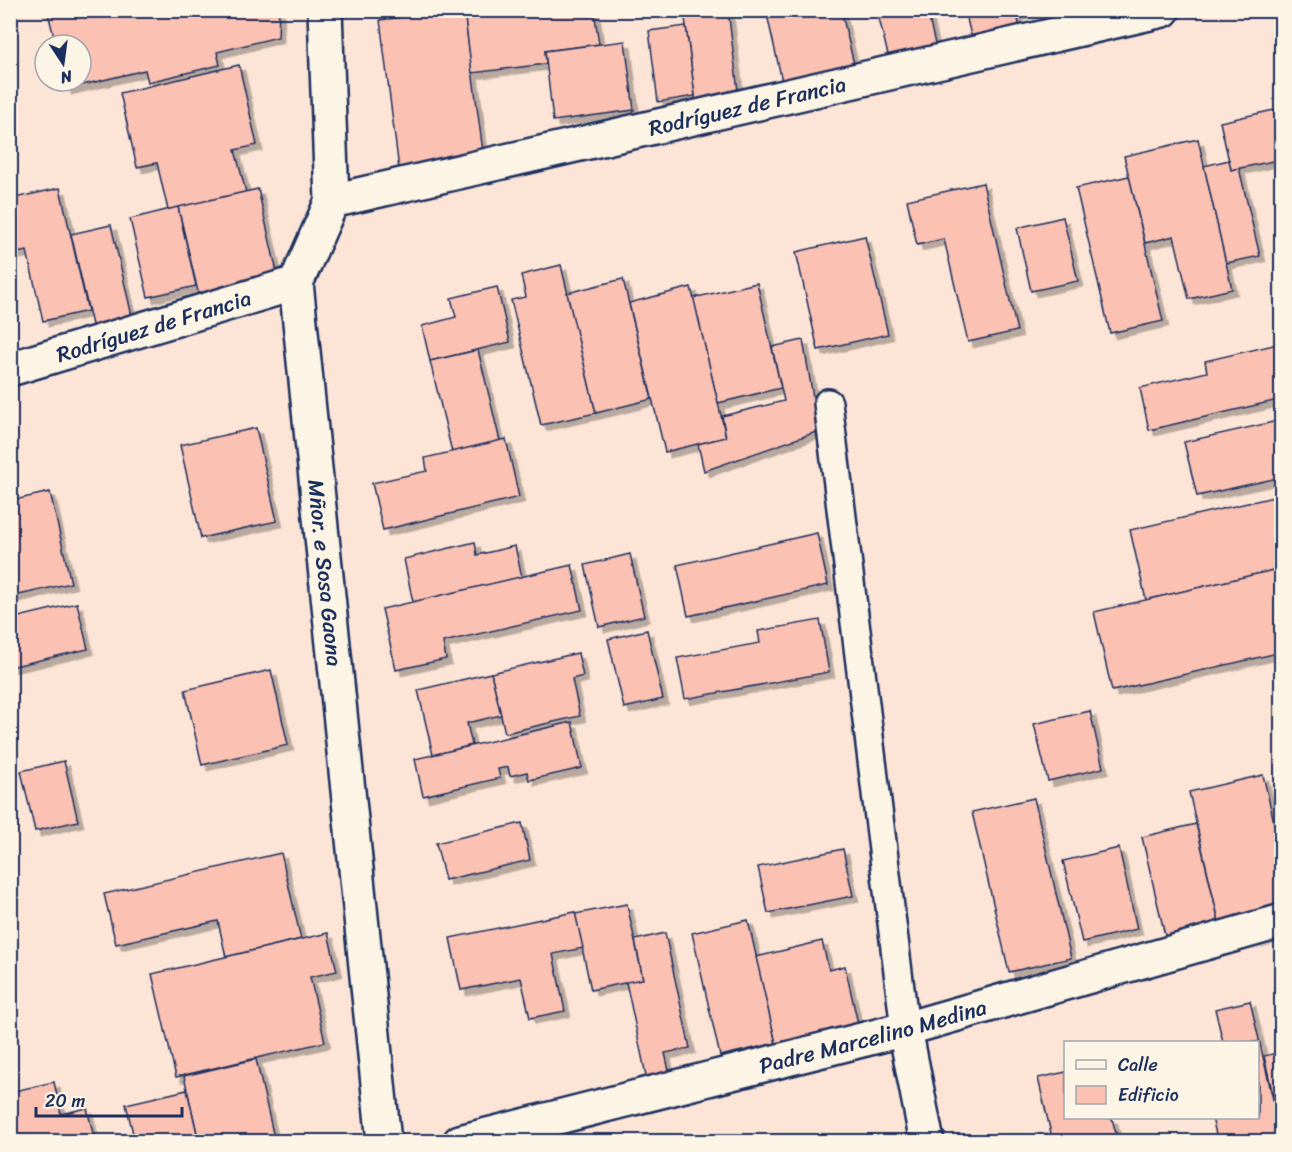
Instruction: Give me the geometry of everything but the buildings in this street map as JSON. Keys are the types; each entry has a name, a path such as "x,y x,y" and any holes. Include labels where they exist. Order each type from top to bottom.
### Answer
{"street":[{"name":"Mñor. e Sosa Gaona","path":"325,10 332,201 296,283 384,1142"},
{"name":"Rodríguez de Francia","path":"332,201 1163,10"},
{"name":"Rodríguez de Francia","path":"10,369 296,283"},
{"name":"Padre Marcelino Medina","path":"460,1142 905,1029 1281,921"},
{"path":"905,1029 927,1142"}],"lane":[{"path":"828,403 905,1029"}]}
